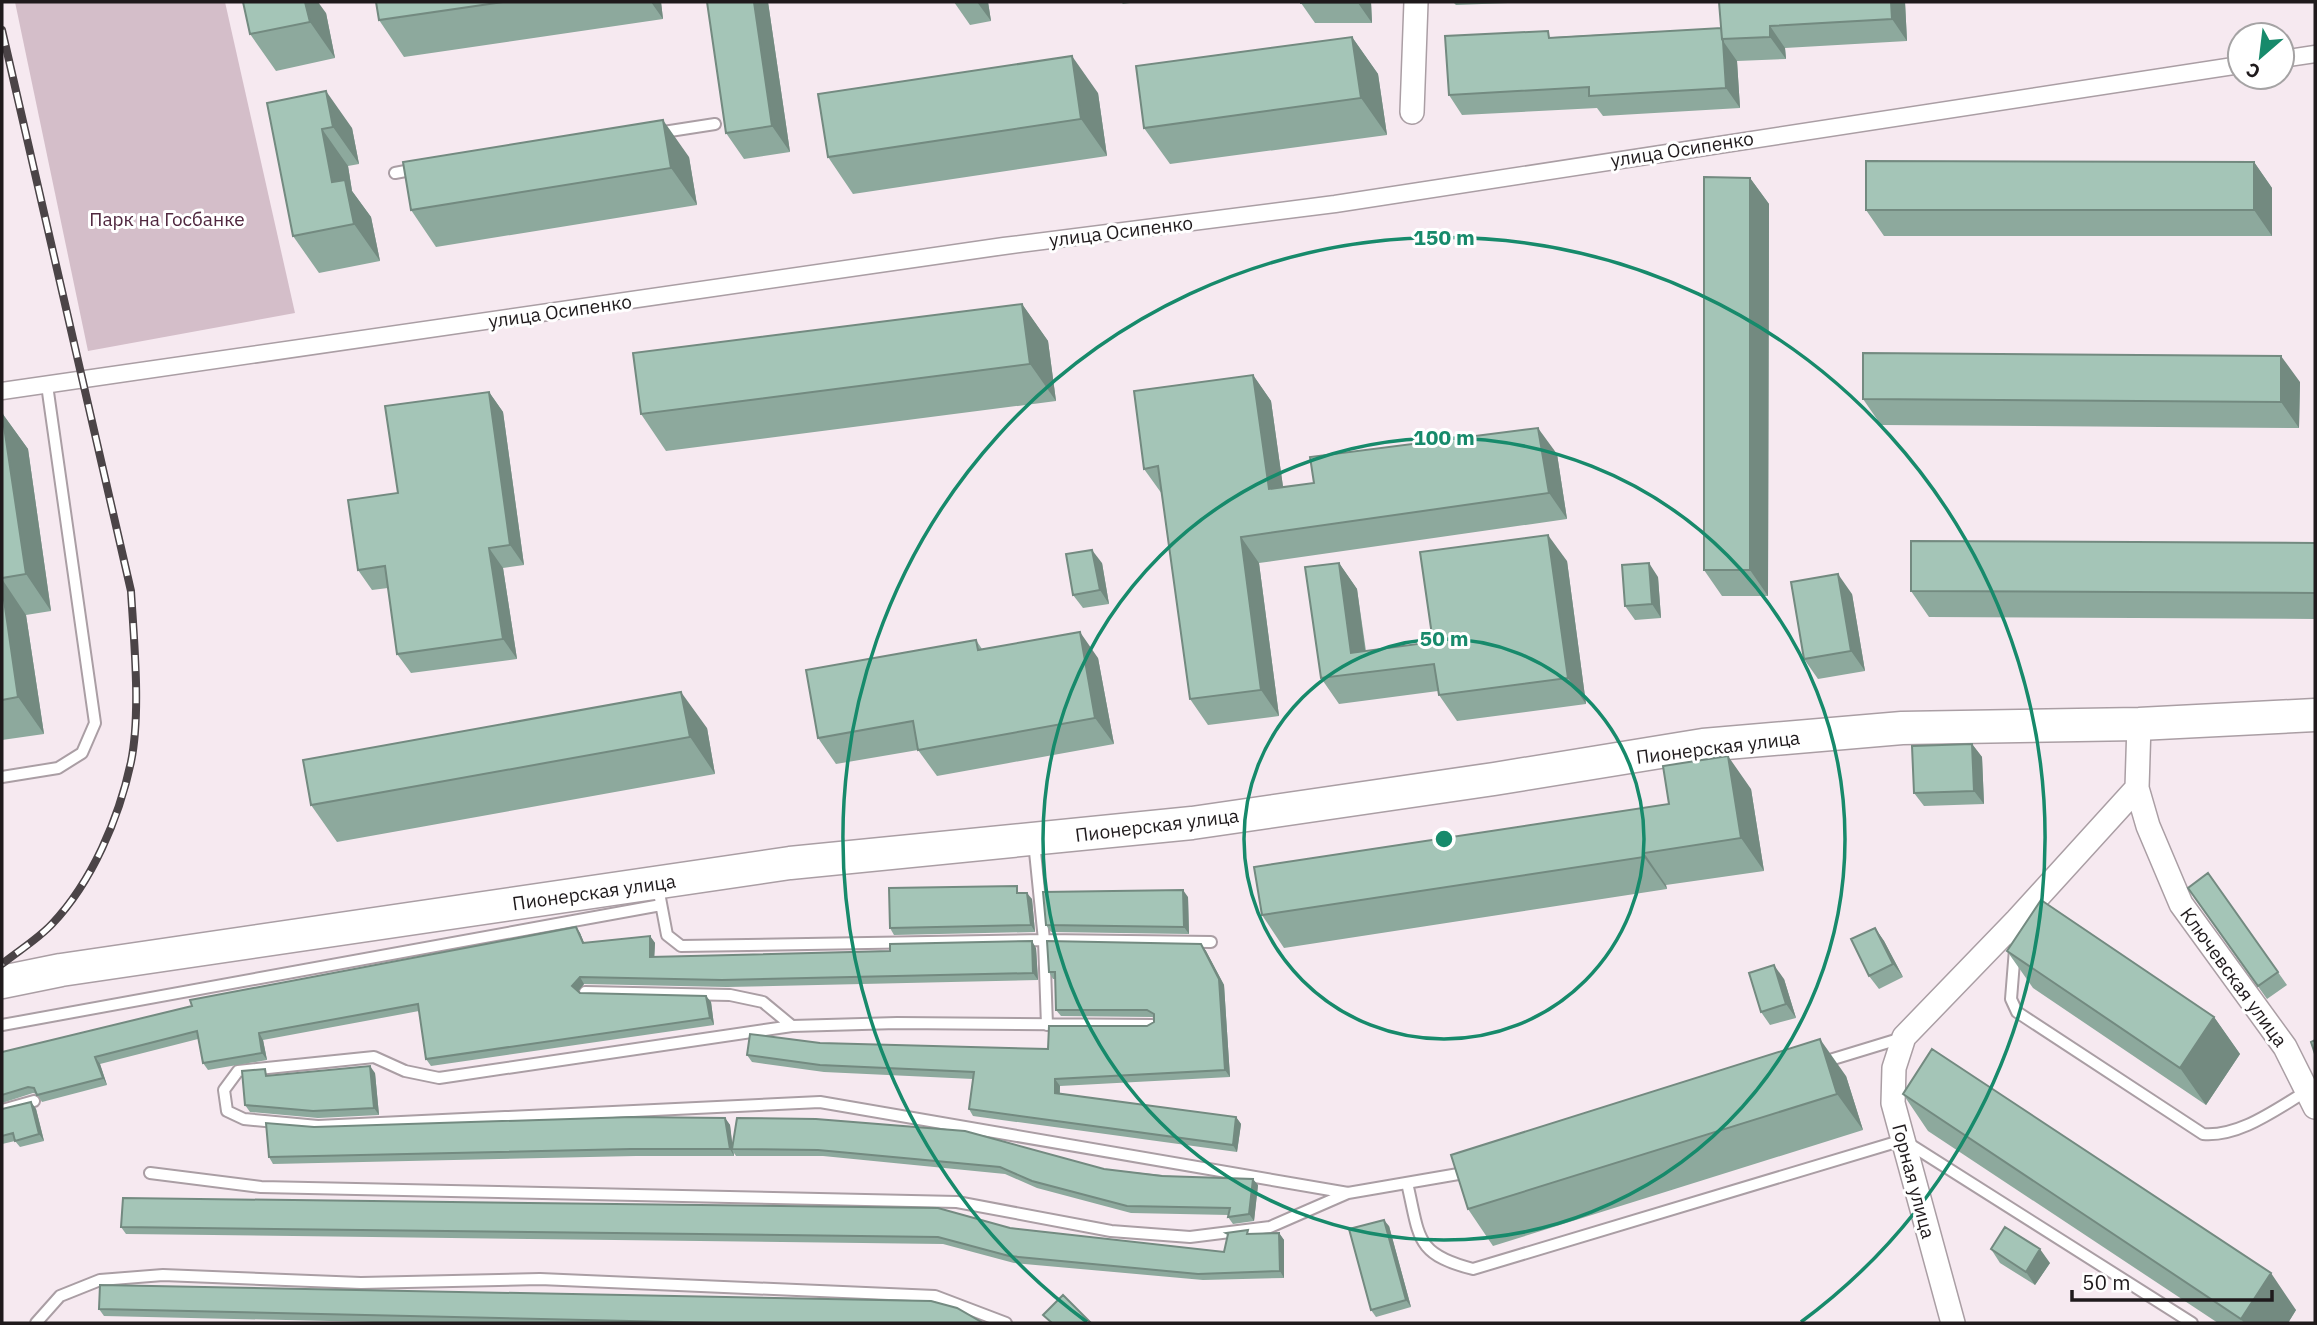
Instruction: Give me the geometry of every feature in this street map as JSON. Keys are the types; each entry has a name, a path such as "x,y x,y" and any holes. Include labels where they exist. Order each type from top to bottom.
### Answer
{"main road":[{"name":"Пионерская улица","path":"2,982 61,970 659,894 790,863 1219,819 1703,745 1902,728 2139,723 2315,715"}],"street":[{"path":"1412,112 1416,2"},
{"path":"2296,57 2315,54"},
{"name":"улица Осипенко","path":"2,391 1004,246 1335,204 2226,67"},
{"name":"Ключевская улица","path":"2139,723 2137,788 2148,826 2181,904 2285,1047 2311,1099"},
{"path":"1905,1037 2017,920 2137,788"},
{"name":"Горная улица","path":"1905,1037 1894,1069 1893,1103 1953,1323"}],"lane":[{"path":"648,134 715,124"},
{"path":"395,173 435,167"},
{"path":"2,777 58,768 82,753 94,723 47,386"},
{"path":"1033,839 1044,940 1047,1024"},
{"path":"2,1026 659,894 667,935 681,946 1044,940 1210,942"},
{"path":"2017,920 2011,999 2017,1012 2203,1134 2219,1135 2238,1129 2311,1099"},
{"path":"585,992 730,995 763,1002 792,1026"},
{"path":"1152,1024 897,1023 792,1026 439,1078 405,1070 373,1057 239,1071 224,1090 227,1111 244,1119 318,1126 820,1102 1348,1193"},
{"path":"1812,1066 1905,1037"},
{"path":"2,1110 34,1101"},
{"path":"1407,1183 1421,1242 1444,1262 1473,1269 1903,1140 2192,1323"},
{"path":"150,1173 261,1187 957,1202 1111,1231 1190,1237 1269,1227 1348,1193 1480,1169"},
{"path":"36,1323 60,1296 100,1280 163,1275 361,1283 540,1279 935,1296 1006,1323"}],"green space":[{"name":"Парк на Госбанке","path":"15,2 225,2 295,313 88,351"}],"building":[{"path":"243,2 305,2 310,22 250,34"},
{"path":"376,2 503,2 379,20"},
{"path":"707,2 754,2 772,126 726,133"},
{"path":"1358,2 1358,3 1301,3"},
{"path":"1719,2 1891,2 1892,19 1770,26 1770,37 1722,39"},
{"path":"1721,28 1726,88 1589,96 1589,87 1449,95 1445,36 1548,31 1549,38"},
{"path":"1352,37 1361,98 1144,128 1136,66"},
{"path":"1072,56 1081,119 828,157 818,94"},
{"path":"326,91 333,127 322,129 332,182 345,180 354,224 293,236 267,103"},
{"path":"663,120 671,168 411,210 403,162"},
{"path":"1866,161 2254,162 2254,210 1866,210"},
{"path":"1704,177 1750,178 1750,570 1704,570"},
{"path":"1022,304 1030,364 641,414 633,353"},
{"path":"1863,353 2281,356 2281,402 1863,399"},
{"path":"1253,375 1269,489 1314,483 1310,457 1538,428 1549,493 1241,537 1261,690 1190,699 1158,466 1144,469 1134,391"},
{"path":"489,392 510,545 489,548 503,639 397,654 385,566 358,570 348,500 398,493 385,406"},
{"path":"2,413 26,574 2,578"},
{"path":"1548,535 1568,678 1439,695 1434,664 1321,678 1305,567 1339,563 1351,653 1433,642 1420,552"},
{"path":"1911,541 2315,543 2315,593 1911,591"},
{"path":"1092,550 1100,590 1073,595 1066,554"},
{"path":"1649,563 1652,604 1625,606 1622,565"},
{"path":"1838,574 1851,651 1804,659 1791,582"},
{"path":"2,586 18,697 2,700"},
{"path":"1080,632 1095,718 918,750 913,721 818,738 806,670 976,640 978,650"},
{"path":"681,692 690,737 311,805 303,760"},
{"path":"1972,744 1974,791 1914,793 1912,746"},
{"path":"1728,756 1741,838 1644,853 1644,857 1262,915 1254,867 1669,804 1663,766"},
{"path":"2208,873 2278,972 2258,986 2188,888"},
{"path":"1017,886 1017,893 1027,893 1031,925 890,928 889,888"},
{"path":"1183,890 1184,927 1046,925 1043,892"},
{"path":"2041,900 2214,1017 2180,1068 2007,951"},
{"path":"576,927 583,943 650,936 650,957 890,951 890,944 1032,941 1033,973 722,980 580,977 572,986 580,993 706,996 710,1018 426,1059 418,1004 259,1033 262,1053 203,1063 197,1031 95,1057 103,1078 37,1095 34,1088 28,1087 2,1095 2,1052 192,1006 190,1000"},
{"path":"1875,928 1893,964 1869,976 1851,939"},
{"path":"1047,941 1201,944 1219,979 1225,1070 1055,1079 1055,1093 1236,1117 1233,1145 969,1109 974,1072 820,1065 747,1055 750,1034 820,1043 1048,1049 1049,1026 1147,1026 1154,1022 1154,1014 1147,1010 1056,1010 1055,972 1049,972"},
{"path":"1774,965 1786,1004 1761,1012 1749,973"},
{"path":"1820,1039 1837,1094 1468,1209 1451,1155"},
{"path":"1932,1049 2271,1273 2241,1319 1903,1094"},
{"path":"370,1066 374,1108 313,1111 245,1105 242,1071 265,1069 266,1076"},
{"path":"31,1102 39,1134 15,1141 13,1133 2,1136 2,1109"},
{"path":"632,1117 725,1118 730,1149 269,1157 266,1123 314,1127"},
{"path":"737,1118 816,1119 965,1131 1104,1169 1162,1176 1253,1179 1249,1214 1228,1217 1230,1208 1127,1206 1032,1181 1000,1167 818,1150 732,1149"},
{"path":"123,1198 938,1208 1010,1228 1224,1252 1226,1233 1248,1230 1247,1234 1279,1233 1280,1271 1198,1274 1009,1256 938,1237 121,1227"},
{"path":"1384,1220 1406,1300 1371,1310 1349,1229"},
{"path":"2005,1227 2040,1249 2026,1272 1991,1249"},
{"path":"100,1285 931,1301 957,1308 983,1323 718,1323 99,1309"},
{"path":"1063,1295 1091,1323 1052,1323 1043,1315"}],"railway":[{"path":"2,30 131,591 136,700 131,762 119,805 102,848 80,889 52,924 2,964"}]}
